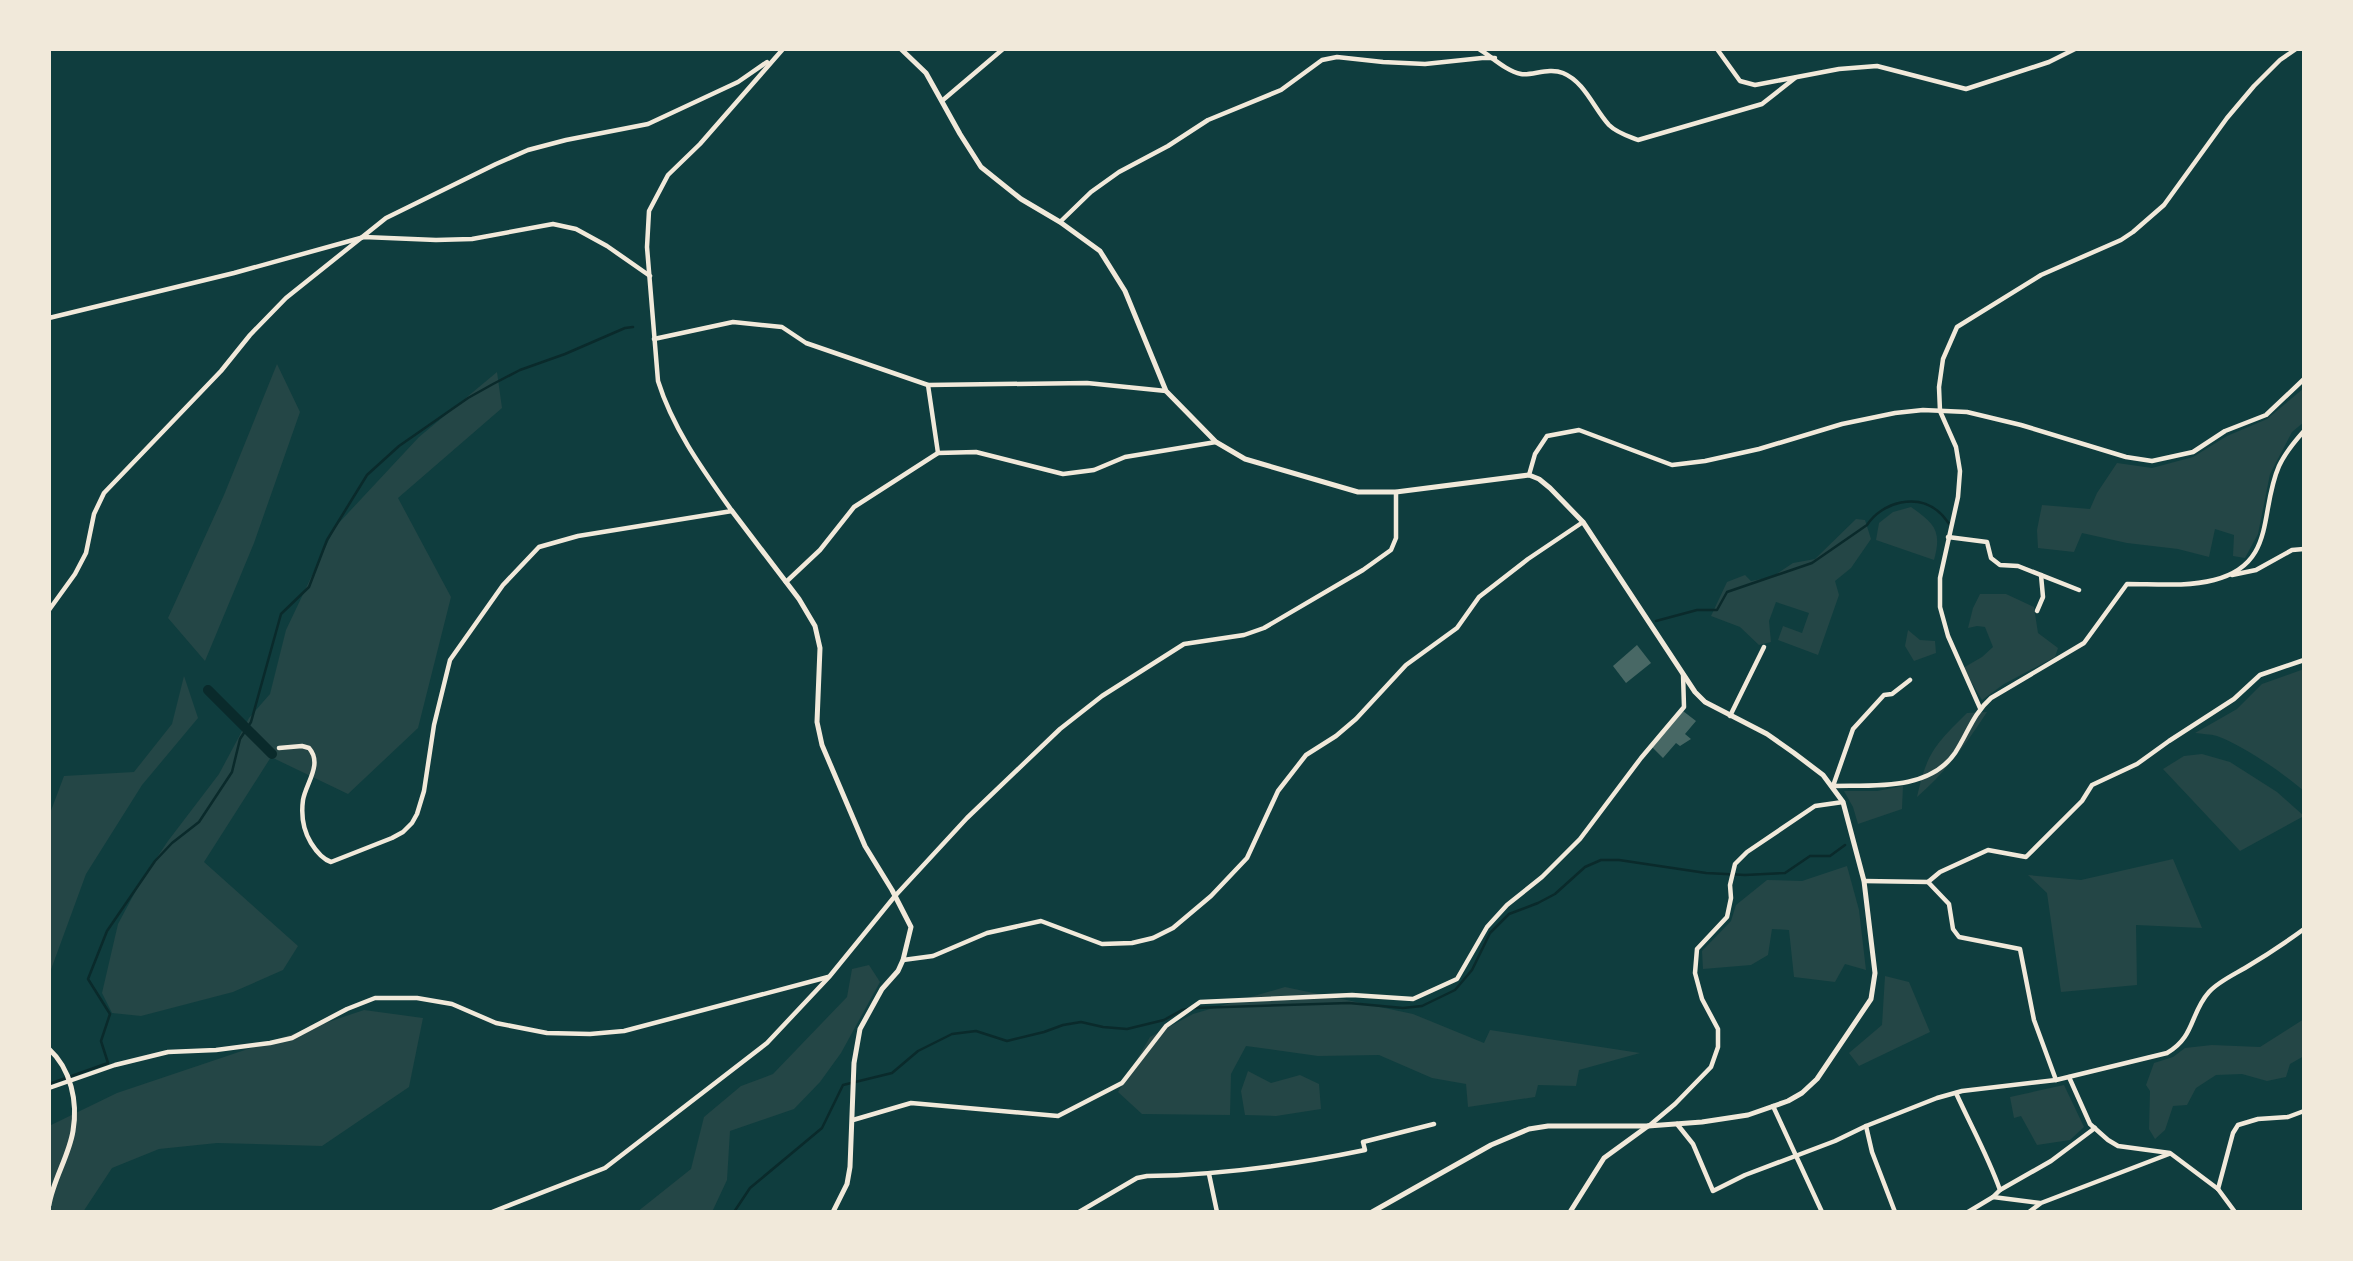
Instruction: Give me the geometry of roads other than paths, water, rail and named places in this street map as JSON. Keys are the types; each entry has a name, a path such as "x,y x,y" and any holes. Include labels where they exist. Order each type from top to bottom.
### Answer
{"street":[{"path":"783,49 700,144 668,175 649,211 647,247 658,381 665,402 699,465 786,582 815,626 820,649 817,722 822,745 865,846 911,927 898,971 882,989 860,1029 855,1063 847,1184 833,1212"},
{"path":"901,49 926,72 981,167 1021,199 1060,222 1100,251 1125,290 1166,391 1216,442 1245,459 1358,492 1396,492 1457,482 1529,475 1539,479 1583,522 1695,692 1705,702 1767,734 1823,775 1843,802 1864,881 1875,973 1871,999 1817,1079 1802,1093 1748,1115 1714,1121 1648,1126 1548,1126 1529,1129 1491,1145 1373,1212"},
{"path":"943,100 1003,49"},
{"path":"1479,49 1524,75 1538,71 1562,72 1578,83 1609,125 1638,140 1762,104 1798,76"},
{"path":"1717,49 1740,81 1755,85 1858,66 1877,66 1966,89 2049,62 2076,49"},
{"path":"1980,708 1948,636 1940,607 1940,578 1958,497 1960,471 1956,447 1940,411 1939,387 1943,359 1957,327 2041,275 2133,233 2164,205 2254,86 2280,60 2296,49"},
{"path":"1060,222 1091,191 1118,172 1168,146 1208,120 1281,90 1322,61 1337,57 1425,64 1495,58"},
{"path":"49,610 86,554 93,514 104,493 286,298 386,219 528,150 648,124 738,82 774,58"},
{"path":"49,318 234,273 364,237 472,239 554,224 576,229 607,246 651,277"},
{"path":"654,339 733,322 782,327 806,343 928,385 1087,383 1166,391"},
{"path":"1529,475 1535,454 1548,436 1563,431 1579,430 1672,465 1759,449 1842,424 1923,410 1967,412 2021,425 2126,457 2152,461 2193,452 2225,431 2266,415 2304,379"},
{"path":"928,385 938,453"},
{"path":"2224,576 2249,562 2262,540 2279,466 2304,431"},
{"path":"786,582 820,550 854,507 938,453 976,452 1063,474 1094,470 1125,457 1216,442"},
{"path":"492,1212 605,1168 767,1043 829,977 895,896 967,818 1060,729 1102,696 1184,644 1244,635 1264,628 1363,570 1391,550 1396,538 1396,492"},
{"path":"279,748 302,746 309,748 314,755 313,773 303,801 303,825 313,847 326,861 331,862 392,838 403,832 417,814 450,660 503,585 539,547 578,536 732,511"},
{"path":"903,960 933,956 987,933 1041,921 1102,944 1132,943 1153,938 1173,928 1211,896 1247,858 1278,791 1306,755 1346,727 1406,665 1457,628 1479,597 1528,559 1583,522"},
{"path":"1948,537 1987,542 1991,558 2000,565 2018,566 2080,590"},
{"path":"1833,786 1898,783 1927,777 1938,770 1954,754 1980,708 2084,643 2127,584 2202,582 2256,570 2292,550 2304,549"},
{"path":"2037,611 2043,597 2041,575"},
{"path":"1730,716 1764,648"},
{"path":"1864,881 1928,882 1940,872 1988,850 2026,857 2082,801 2092,785 2137,764 2234,699 2260,675 2304,660"},
{"path":"853,1120 911,1103 1058,1116 1122,1083 1166,1027 1200,1002 1352,995 1413,999 1457,979 1487,927 1507,905 1542,877 1580,839 1684,706 1683,674"},
{"path":"1833,786 1853,729 1884,695 1892,694 1910,680"},
{"path":"1570,1212 1604,1158 1675,1104 1711,1066 1718,1047 1718,1029 1702,999 1695,973 1697,949 1727,917 1735,864 1747,852 1815,806 1843,802"},
{"path":"1928,882 1949,904 1953,929 1959,937 2020,949 2034,1020 2056,1080"},
{"path":"1676,1123 1693,1144 1713,1191 1745,1175 1937,1098 1956,1093 2056,1080 2167,1053 2186,1037 2200,1004 2210,990 2304,929"},
{"path":"49,1088 115,1065 168,1052 216,1051 270,1044 292,1038 347,1009 375,998 417,998 452,1004 496,1023 547,1033 590,1034 624,1031 829,977"},
{"path":"49,1049 67,1071 74,1096 73,1131 49,1205"},
{"path":"2069,1077 2090,1124 2118,1146 2170,1153 2217,1189 2235,1212"},
{"path":"1956,1093 1989,1159 2000,1190"},
{"path":"1773,1106 1822,1212"},
{"path":"2217,1189 2233,1133 2238,1125 2258,1119 2288,1117 2304,1111"},
{"path":"1079,1212 1137,1178 1209,1174 1364,1150 1363,1142 1434,1124"},
{"path":"1866,1126 1872,1152 1895,1212"},
{"path":"1968,1212 2051,1161 2095,1128"},
{"path":"2029,1212 2041,1203 2170,1153"},
{"path":"1209,1174 1217,1212"},
{"path":"1993,1197 2041,1203"}],"waterway":[{"path":"49,1084 108,1063 101,1041 110,1014 88,979 107,931 155,861 172,843 199,822 232,772 240,739 251,722 281,614 309,587 327,540 367,475 399,446 493,384 520,370 633,327"},
{"path":"1656,621 1697,610 1717,610 1727,592 1812,563 1891,506 1921,503 1940,513 1951,526"},
{"path":"208,690 272,754"},
{"path":"1194,1008 1349,1003 1403,1008 1422,1006 1455,990 1472,970 1490,933 1509,914 1555,894 1585,867 1601,860 1619,860 1706,873 1785,873 1810,856 1830,856 1845,845"},
{"path":"734,1212 750,1188 822,1128 843,1085 892,1073 918,1051 952,1034 976,1031 1007,1041 1081,1022 1127,1029 1164,1020 1188,1009"}]}
